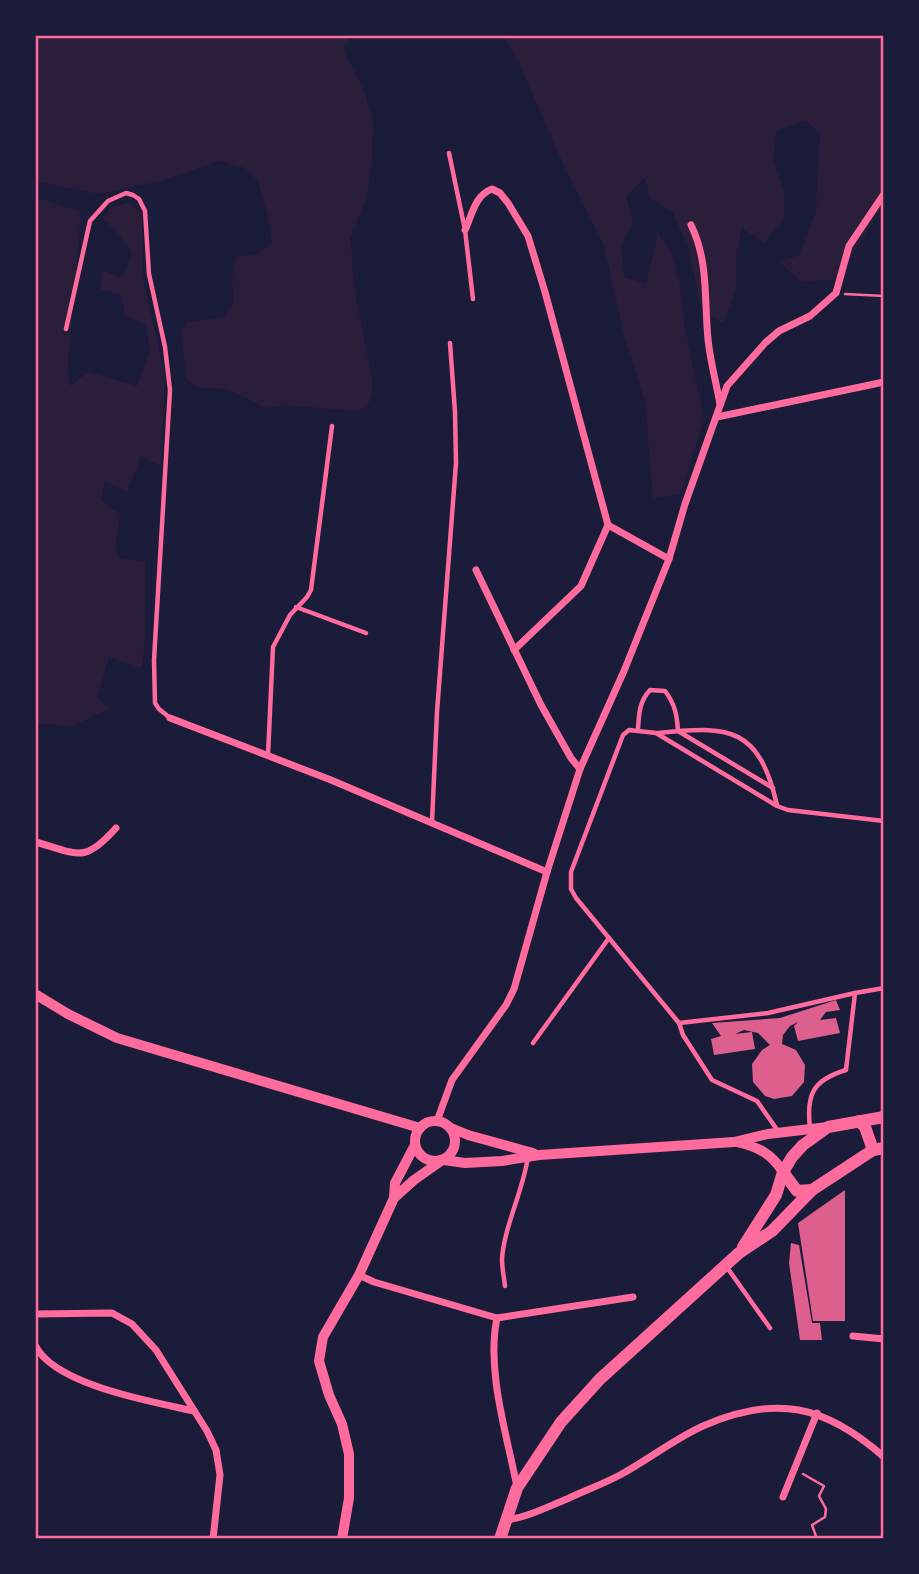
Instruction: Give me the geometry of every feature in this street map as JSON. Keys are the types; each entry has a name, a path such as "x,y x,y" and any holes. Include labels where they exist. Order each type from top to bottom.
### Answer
{"main road":[{"path":"739,1253 776,1195 783,1172 803,1144 828,1127 884,1117"},
{"path":"500,1539 517,1488 561,1422 600,1378 739,1253 772,1231 812,1190 878,1149 859,1121"},
{"path":"783,1172 797,1191 812,1190"}],"street":[{"path":"466,230 477,201 492,189 500,193 508,203 528,236 608,525 581,586 514,650"},
{"path":"437,1121 452,1080 506,1005 514,989 580,769 670,559 685,504 727,386 779,331 816,312 836,293 849,246 884,194"},
{"path":"691,225 699,243 706,286 708,340 720,404"},
{"path":"717,417 884,382"},
{"path":"608,525 670,559"},
{"path":"476,570 541,705 580,769"},
{"path":"170,718 268,755 547,872"},
{"path":"35,842 82,853 99,847 116,828"},
{"path":"35,994 117,1038 400,1122 417,1136 418,1153 433,1162 465,1163 734,1142 779,1132 828,1127"},
{"path":"342,1539 349,1498 349,1454 342,1424 329,1395 319,1360 323,1337 359,1275 394,1198 396,1183 417,1136 427,1123 437,1121 468,1135 534,1156"},
{"path":"394,1198 451,1154 455,1146 455,1136 451,1128"},
{"path":"734,1142 757,1147 772,1156 783,1172"},
{"path":"359,1275 374,1282 497,1318 634,1297"},
{"path":"35,1314 111,1313 132,1324 156,1350 216,1450 220,1475 213,1539"},
{"path":"497,1318 494,1347 496,1381 517,1488"},
{"path":"853,1336 884,1339"},
{"path":"35,1345 51,1365 84,1383 194,1411"},
{"path":"505,1520 526,1516 619,1476 703,1426 735,1415 771,1408 802,1409 817,1413 845,1428 884,1457"},
{"path":"783,1497 817,1413"}],"lane":[{"path":"449,153 466,230 473,299"},
{"path":"66,329 90,221 108,201 126,193 133,195 139,199 145,211 149,274 165,347 170,390 154,660 156,703 170,718"},
{"path":"432,823 437,712 456,463 450,343"},
{"path":"268,755 273,647 296,607 307,597 313,580 332,426"},
{"path":"296,607 366,633"},
{"path":"638,729 643,698 650,690 665,691 672,700 678,731 773,788"},
{"path":"777,806 762,760 733,733 656,733 629,730 623,735 571,872 571,888 576,898 679,1023 683,1035 712,1080 757,1101 779,1132"},
{"path":"656,733 777,806 788,810 884,821"},
{"path":"533,1043 609,938"},
{"path":"679,1023 768,1013 884,988"},
{"path":"810,1129 808,1114 811,1092 827,1076 846,1070 855,993"},
{"path":"506,1286 502,1259 508,1229 534,1156"},
{"path":"726,1265 770,1328"}],"path":[{"path":"836,293 884,296"},
{"path":"795,1469 824,1486 819,1496 825,1509 825,1517 812,1525 817,1539"}],"shaded area":[{"path":"35,35 350,35 344,51 364,90 373,124 367,196 350,239 355,293 372,379 372,395 367,407 356,411 284,405 265,408 228,389 200,388 187,380 181,332 186,323 224,317 234,303 232,275 237,257 258,254 272,243 258,181 245,168 219,161 161,181 98,194 35,181"},
{"path":"503,35 884,35 884,203 838,279 801,282 780,262 799,255 816,212 820,133 806,121 776,131 773,161 784,191 784,218 764,243 742,228 736,257 737,287 723,323 702,310 688,247 673,213 649,197 645,178 626,196 633,222 621,246 624,277 646,284 658,233 670,250 680,284 684,325 704,420 680,494 653,499 646,406 623,331 604,246 565,168 517,59"},
{"path":"35,197 81,212 67,373 70,386 89,372 137,386 150,351 146,326 125,315 121,294 101,290 102,270 122,278 132,253 117,232 103,219 110,208 128,203 142,213 143,279 165,377 161,466 141,456 127,492 105,481 101,500 120,514 115,550 118,558 145,562 142,668 109,657 97,697 109,709 72,726 35,723"}],"building":[{"path":"836,1000 840,1010 826,1012 820,1020 836,1018 840,1033 798,1041 794,1026 798,1022 790,1026 783,1035 782,1044 796,1050 805,1065 804,1082 792,1096 774,1099 765,1096 753,1082 752,1064 762,1050 770,1045 758,1033 744,1030 735,1034 752,1032 755,1049 714,1055 711,1039 721,1036 712,1023 780,1018"},
{"path":"845,1190 845,1321 813,1321 798,1223"},
{"path":"791,1243 799,1245 812,1323 820,1323 822,1340 800,1340 789,1263"}]}
